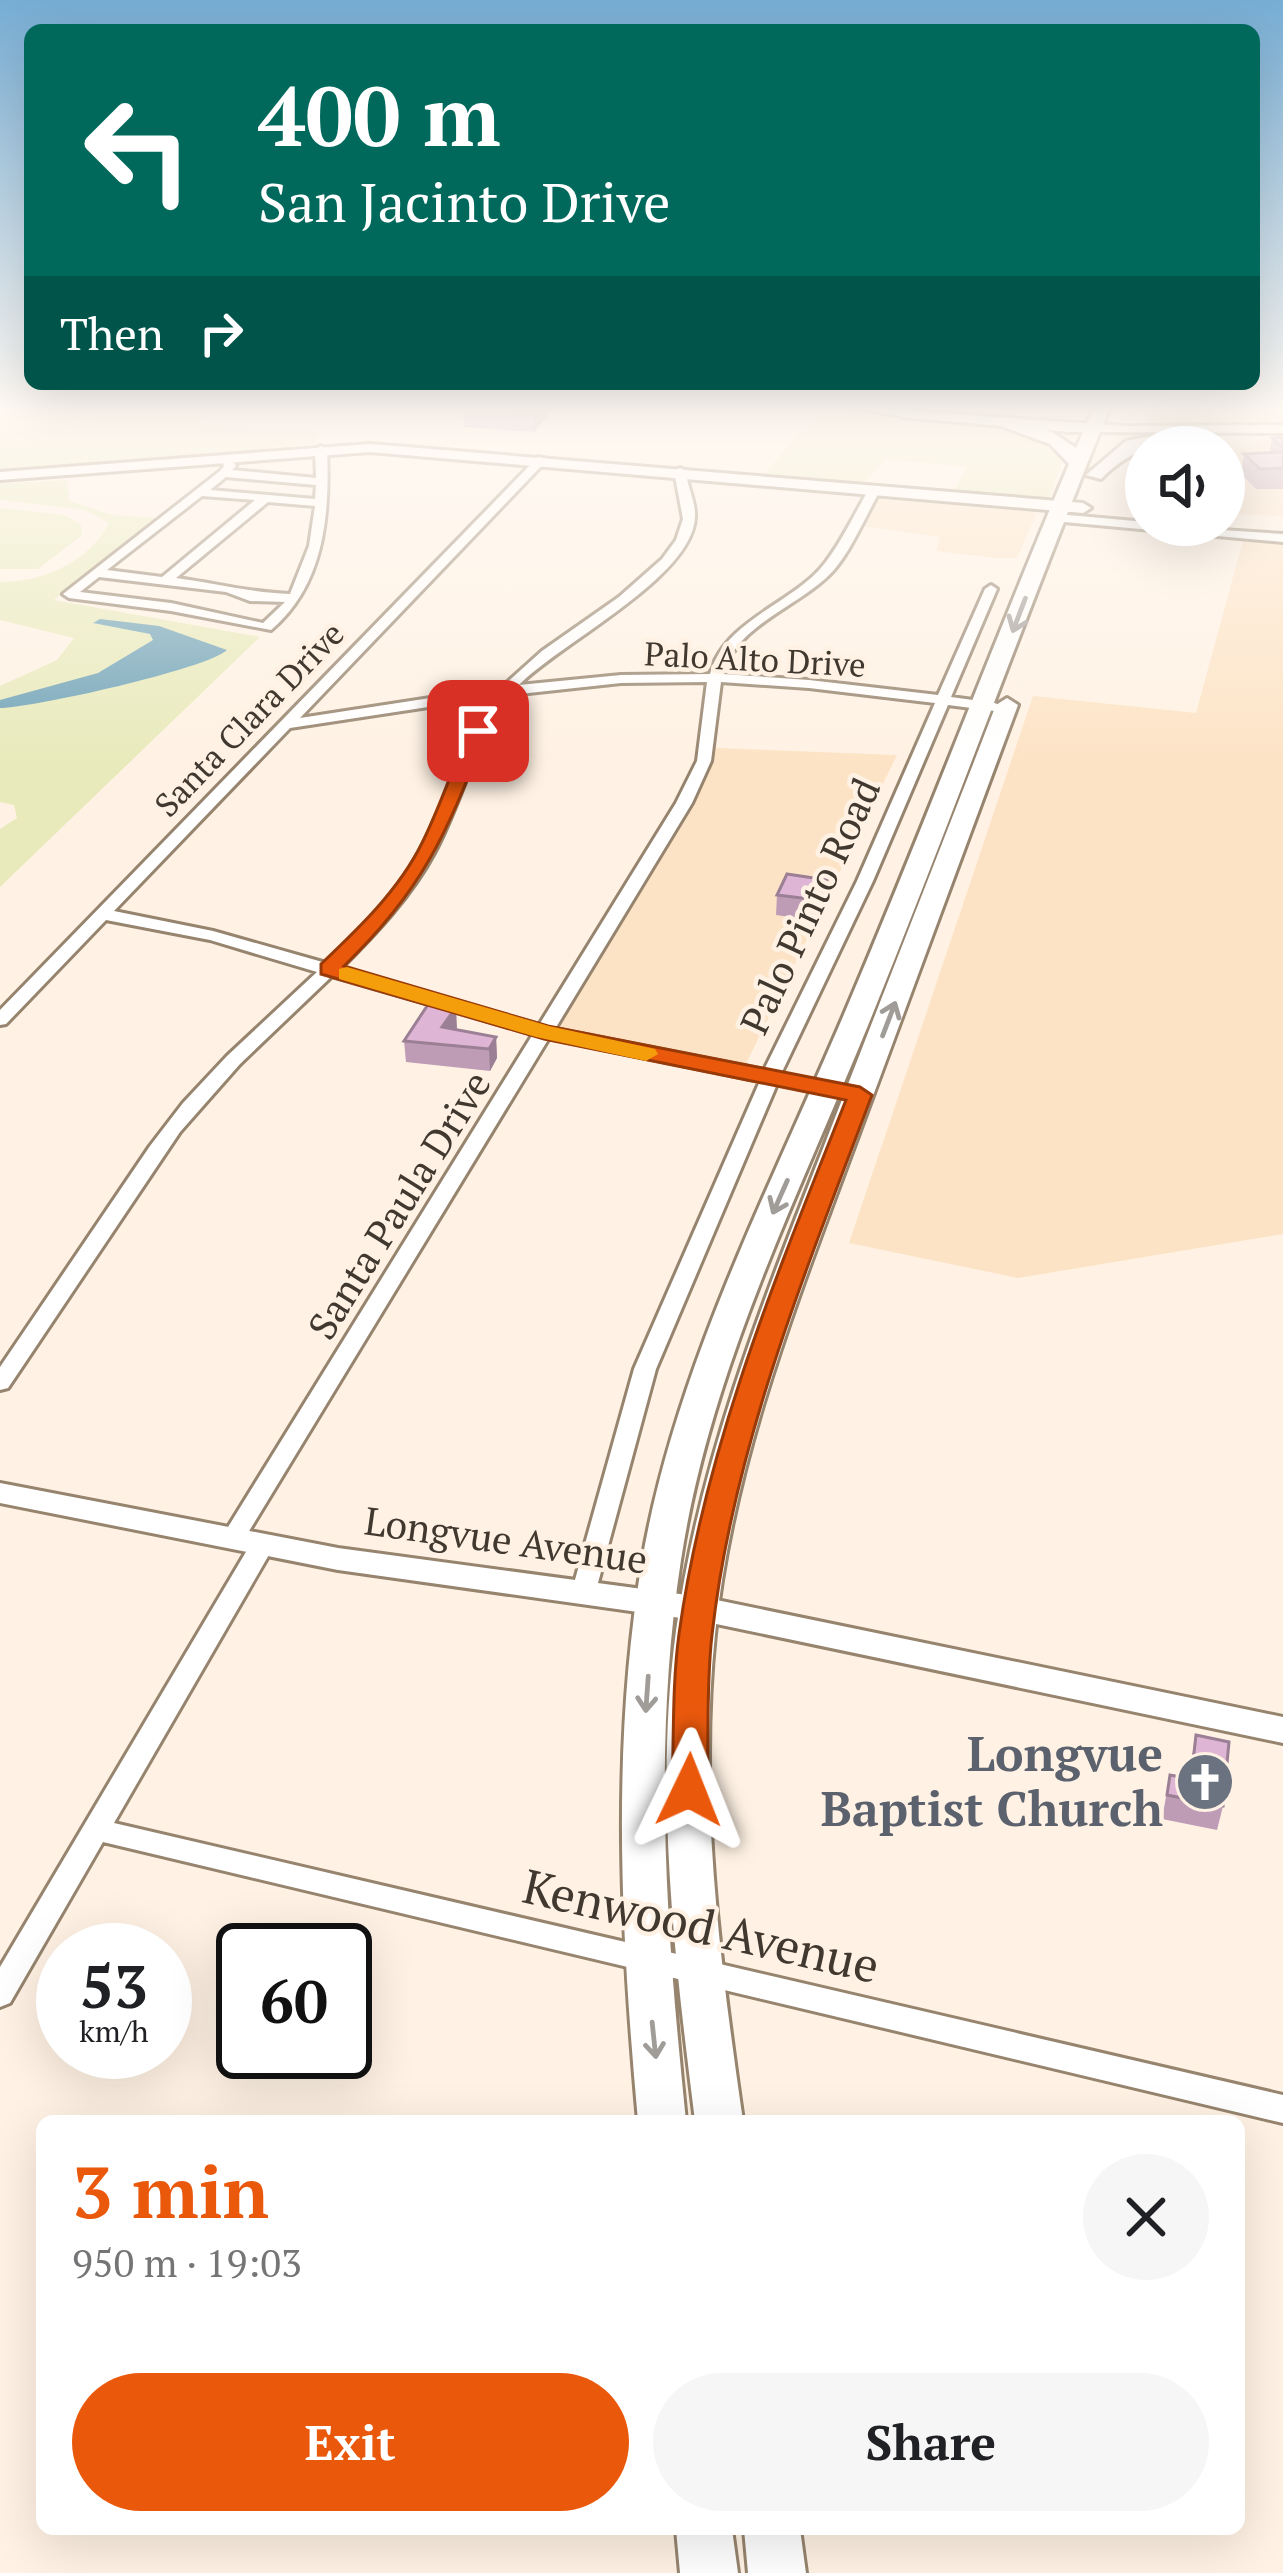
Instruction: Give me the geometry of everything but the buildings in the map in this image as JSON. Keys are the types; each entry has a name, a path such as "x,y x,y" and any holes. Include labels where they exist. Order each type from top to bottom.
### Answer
{"main road":[{"path":"718,2115 699,1972 689,1790 695,1635 710,1545 755,1367 843,1092 1065,527"},
{"path":"995,706 1063,559 1068,527"},
{"path":"661,2115 645,1959 641,1785 658,1603 678,1480 734,1302 843,1092"},
{"name":"Longvue Avenue","path":"0,1493 247,1543 702,1609 1283,1730"},
{"path":"705,2535 709,2573"},
{"path":"773,2535 777,2573"}],"street":[{"path":"155,527 69,594 171,607 266,627 290,610 296,598 315,527"},
{"path":"165,580 230,527"},
{"name":"Santa Clara Drive","path":"0,1020 476,527"},
{"path":"0,1383 149,1158 207,1087 367,932 414,875 432,845 478,731 504,692 536,660 654,574 674,553 686,527"},
{"name":"Santa Paula Drive","path":"0,1994 99,1830 247,1543 693,785 704,760 715,677 732,644 828,569 853,527"},
{"path":"1190,527 1283,538"},
{"path":"96,573 228,588 245,596 296,598"},
{"name":"Palo Pinto Road","path":"583,1594 645,1369 769,1080 858,898 992,590"},
{"name":"Palo Alto Drive","path":"286,724 624,679 715,677 995,706"},
{"path":"103,914 213,936 544,1032 843,1092"},
{"name":"Kenwood Avenue","path":"99,1830 1283,2109"}],"shaded area":[{"path":"870,527 1031,527 1017,558 936,551 940,537"},
{"path":"1245,541 1283,544 1283,1234 1018,1278 849,1243 1033,696 1196,713 1242,546"},
{"path":"716,748 897,755 743,1070 559,1027"}],"green space":[{"path":"0,527 81,527 82,535 38,569 0,569"},
{"path":"106,527 146,527 54,600 260,637 0,887 0,829 17,818 14,805 0,802 0,686 57,660 74,638 0,620 0,582 63,568"}],"water":[{"path":"100,619 159,626 227,650 188,667 118,686 0,708 0,700 98,673 153,640 150,634 93,623"}],"slow traffic":[{"path":"347,974 544,1032 646,1054"}],"place":[{"name":"Longvue Baptist Church","path":"1205,1782"}],"route":[{"path":"478,731 432,845 414,875 329,969 544,1032 860,1095 755,1367 732,1453 695,1635 689,1790"}]}
